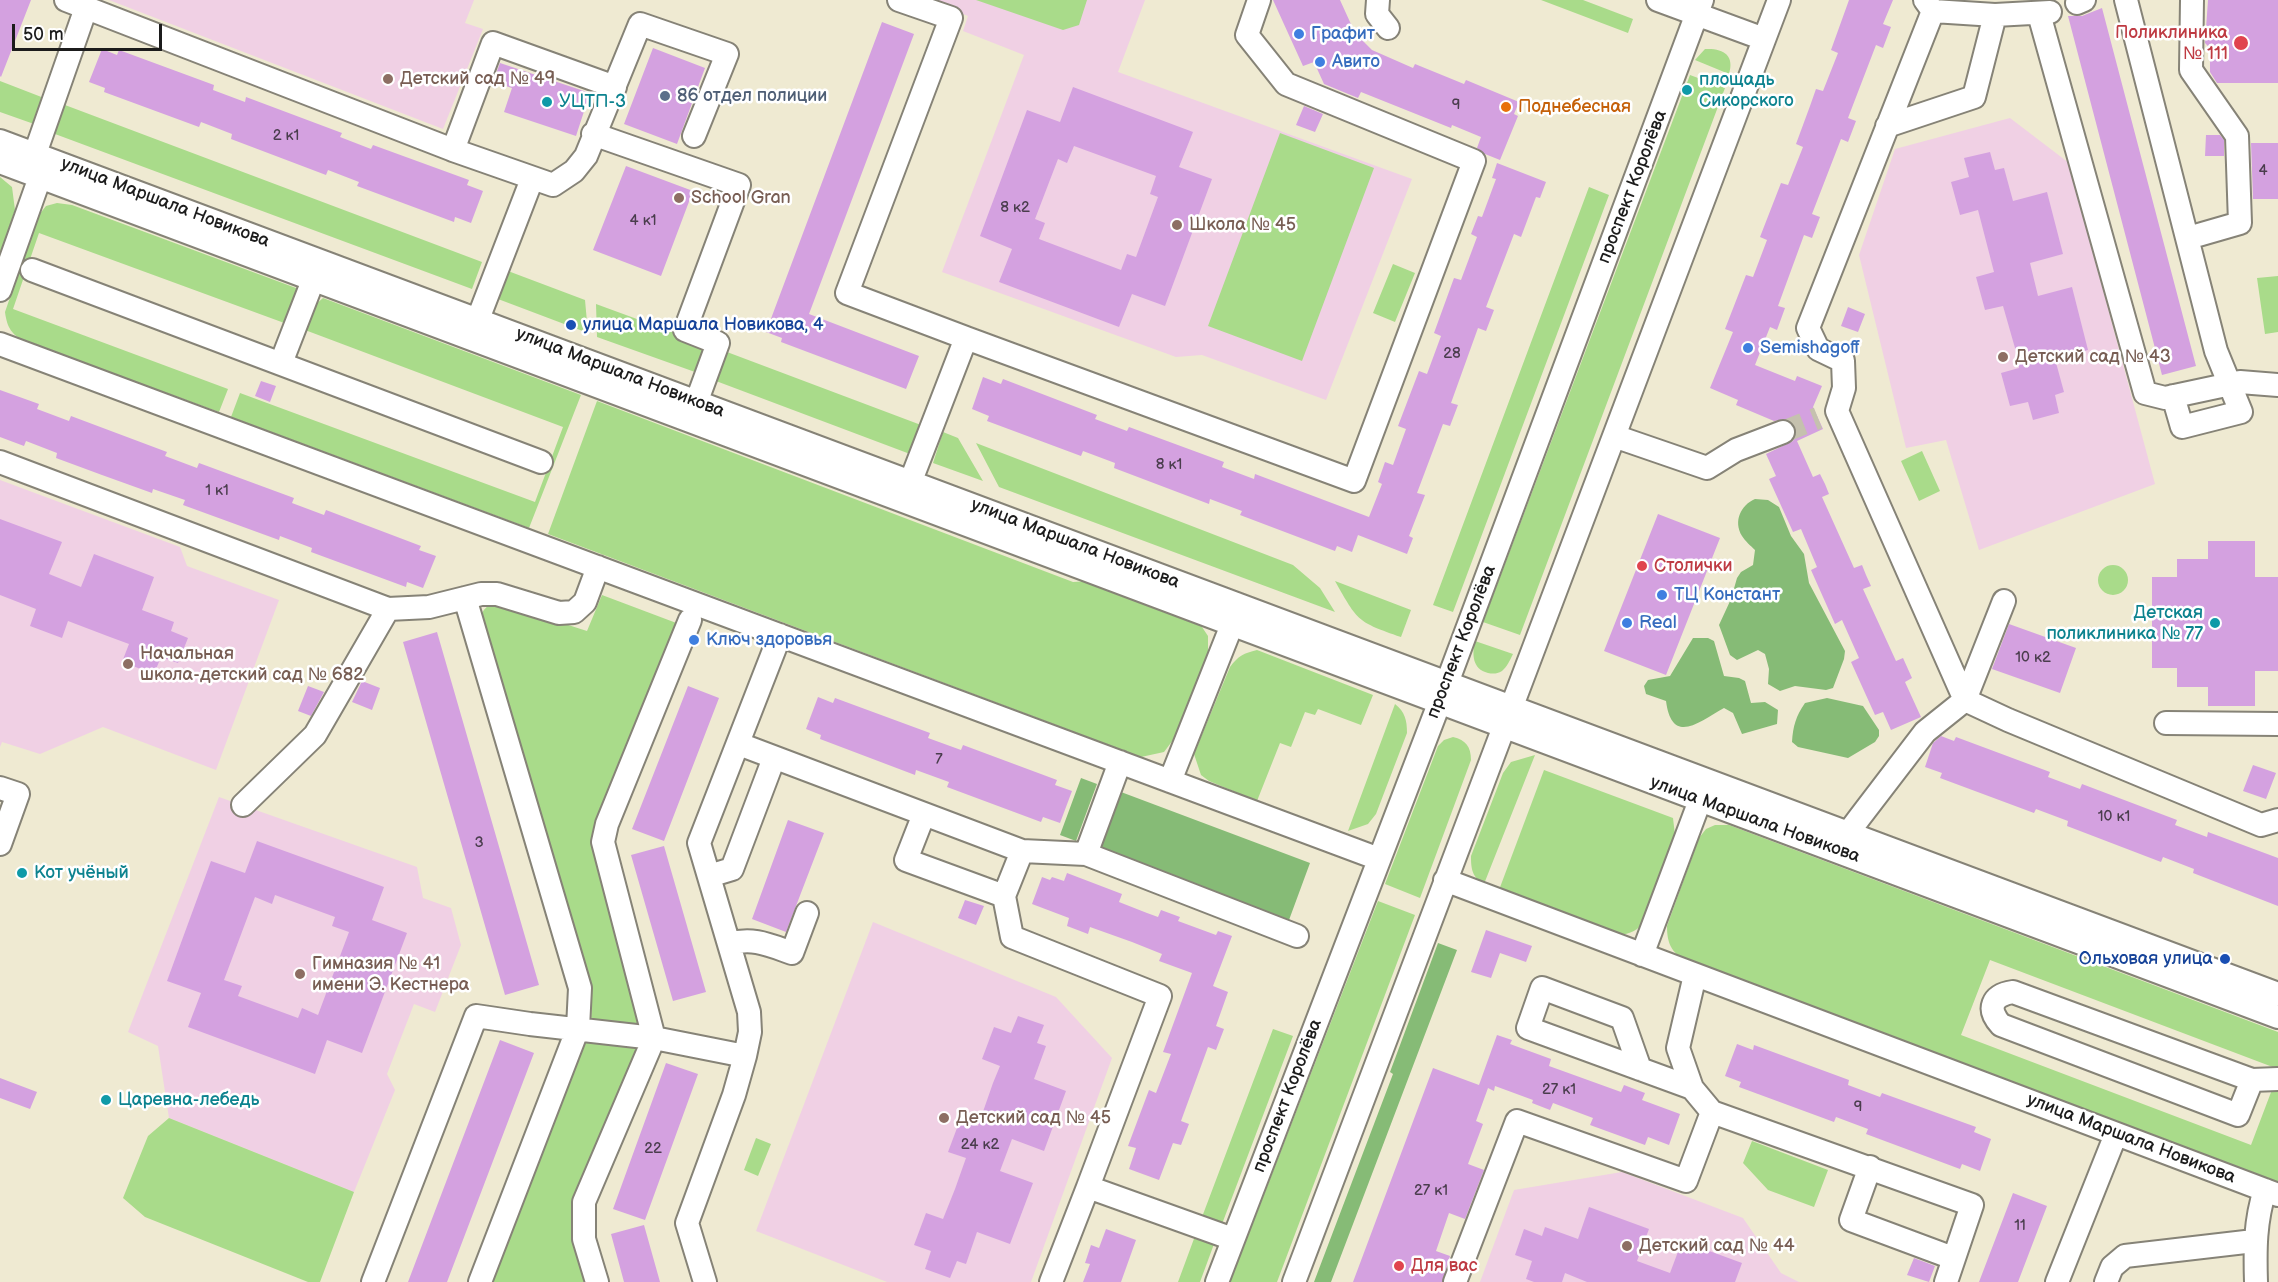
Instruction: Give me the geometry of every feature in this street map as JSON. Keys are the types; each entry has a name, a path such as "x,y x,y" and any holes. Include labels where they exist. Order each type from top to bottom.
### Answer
{"street":[{"path":"66,0 453,150 553,185 574,171 586,156 593,134 640,24 727,54 694,136"},
{"path":"899,0 951,18 847,293 1354,481 1474,160 1286,84 1247,35 1259,0"},
{"path":"1377,0 1377,14 1388,28"},
{"path":"1659,0 1700,7 1764,39"},
{"path":"2126,0 2216,351 2241,412 2182,427 2173,396"},
{"path":"2188,238 2240,223 2237,136 2191,70 2192,0"},
{"path":"1294,1282 1777,2"},
{"path":"2278,385 2240,382 2165,398 2145,393 2045,13 1995,15 1929,6 1887,126 1808,328 1818,349 1844,361 1844,388 1827,414 1965,700 2261,825 2278,820"},
{"name":"проспект Королёва","path":"1217,1282 1443,693 1700,7"},
{"path":"0,290 86,9"},
{"path":"1887,126 1974,97 1995,15"},
{"path":"453,150 493,42 615,87"},
{"path":"593,134 740,185 685,330 718,343 693,411"},
{"name":"улица Маршала Новикова","path":"0,141 38,166 1844,843 2278,1017"},
{"name":"улица Маршала Новикова","path":"0,162 38,166"},
{"path":"474,329 532,179"},
{"path":"32,270 541,462"},
{"path":"281,363 317,271"},
{"path":"907,492 966,338"},
{"path":"0,344 1379,859"},
{"path":"1614,436 1707,468 1736,450 1783,432"},
{"path":"0,462 388,609 429,607 481,594 497,594 559,613 574,612 585,602 598,567"},
{"path":"465,598 580,988 578,1028 480,1282"},
{"path":"1844,843 1925,732 1965,700 2004,602"},
{"path":"243,805 315,735 388,609"},
{"path":"1170,781 1236,615"},
{"path":"597,1282 584,1239 584,1202 654,1038 603,842 607,824 690,620"},
{"path":"709,1280 687,1223 734,1095 746,1056 750,1032 749,1012 699,843 780,635"},
{"path":"2166,723 2278,724"},
{"path":"739,744 1022,851 1086,854 1297,936"},
{"path":"709,876 732,869 774,758"},
{"path":"1086,854 1120,762"},
{"path":"0,788 18,794 0,844"},
{"path":"1642,955 1703,790"},
{"path":"924,814 906,860 1004,896"},
{"name":"улица Маршала Новикова","path":"1844,843 2278,994"},
{"path":"1022,851 1004,896 1012,937 1160,996 1051,1282"},
{"name":"улица Маршала Новикова","path":"1445,880 2272,1192"},
{"path":"729,944 743,940 757,941 792,953 807,913"},
{"path":"1695,975 1678,1048 1692,1088 1712,1112 1870,1167 1972,1206 1946,1282"},
{"path":"1640,1069 1622,1018 1542,988 1528,1028 1640,1069 1692,1088"},
{"path":"2252,1080 2238,1115 2001,1025 1994,1018 1992,1009 1995,1000 2002,994 2013,992 2252,1080 2278,1079"},
{"path":"373,1282 476,1016 654,1038 746,1056"},
{"path":"1455,1282 1517,1120 1686,1181 1712,1112"},
{"path":"2057,1282 2116,1134"},
{"path":"1870,1167 1851,1220 1953,1258"},
{"path":"1088,1187 1233,1239"},
{"path":"2256,1282 2254,1241 2259,1208 2272,1192"},
{"path":"2106,1282 2112,1267 2125,1256 2254,1241"}],"shaded area":[{"name":"Детский сад № 49","path":"109,0 474,0 465,23 483,29 443,129"},
{"name":"Школа № 45","path":"938,0 1145,0 1118,72 1412,179 1326,400 1202,355 1176,357 942,272 1024,55 963,31 968,16 937,4"},
{"name":"Детский сад № 43","path":"2010,118 2069,163 2155,484 1979,550 1946,440 1906,448 1859,255 1895,149"},
{"name":"Начальная школа-детский сад № 682","path":"0,480 180,547 187,566 279,600 216,770 103,727 40,754 2,742 0,747"},
{"name":"Гимназия № 41 имени Э. Кестнера","path":"219,797 417,867 423,898 451,908 461,945 435,1012 414,1004 387,1074 395,1090 354,1192 169,1118 158,1046 128,1032"},
{"name":"Детский сад № 45","path":"873,922 1056,997 1112,1058 1031,1282 887,1282 756,1231"},
{"name":"Детский сад № 44","path":"1622,1172 1743,1218 1781,1273 1799,1282 1480,1282 1514,1190"}],"green space":[{"path":"976,0 1087,0 1079,25 1063,30"},
{"path":"1541,0 1583,0 1633,19 1628,33"},
{"path":"1705,49 1722,51 1729,57 1729,74 1695,60"},
{"path":"1690,75 1725,88 1520,635 1483,622"},
{"path":"0,81 44,98 34,124 0,112"},
{"path":"65,105 482,262 472,289 55,134"},
{"path":"1280,133 1374,168 1302,361 1208,326"},
{"path":"0,177 12,187 15,210 0,254"},
{"path":"1589,187 1609,195 1453,612 1433,605"},
{"path":"57,203 72,205 296,288 297,298 287,324 39,233 13,309 228,389 219,412 26,342 11,330 5,312 38,216 46,206"},
{"path":"1393,264 1415,273 1395,322 1373,313"},
{"path":"508,271 585,300 588,333 498,299"},
{"path":"2278,276 2278,332 2265,334 2257,278"},
{"path":"323,298 581,395 529,528 231,417 240,393 535,502 563,427 305,330 315,305"},
{"path":"596,304 705,344 695,372 597,337"},
{"path":"727,352 921,425 910,454 716,381"},
{"path":"597,401 1073,582 1090,581 1200,624 1208,636 1208,657 1173,740 1164,752 1141,757 548,534"},
{"path":"943,432 958,438 983,481 933,463"},
{"path":"976,443 1293,565 1320,588 1335,612 999,487"},
{"path":"1922,451 1940,491 1919,501 1901,461"},
{"path":"1755,499 1768,500 1779,507 1791,536 1804,554 1809,583 1845,651 1833,688 1826,690 1795,686 1780,691 1768,684 1769,669 1765,654 1758,650 1737,660 1730,655 1719,625 1731,599 1737,578 1741,572 1753,565 1755,550 1742,536 1738,519 1742,509"},
{"path":"2113,565 2124,569 2128,580 2124,591 2113,595 2102,591 2098,580 2102,569"},
{"path":"1335,581 1411,610 1401,637 1376,628 1360,619"},
{"path":"602,595 679,624 601,826 647,1035 578,1199 590,1282 491,1282 591,1022 592,995 480,622 485,608 499,603 587,631"},
{"path":"1693,638 1708,638 1714,641 1724,676 1745,681 1751,703 1765,702 1778,710 1777,724 1742,734 1733,713 1724,708 1688,727 1680,727 1674,723 1669,715 1666,701 1646,694 1644,686 1648,680 1670,676"},
{"path":"1475,641 1513,654 1504,669 1492,674 1479,668 1474,660"},
{"path":"1257,650 1373,695 1361,725 1318,709 1315,715 1305,712 1291,747 1280,743 1257,801 1209,781 1201,775 1194,754 1230,667 1248,652"},
{"path":"1827,698 1863,706 1879,730 1879,736 1875,742 1848,758 1798,747 1792,742 1799,712 1805,703"},
{"path":"1395,704 1405,717 1407,733 1376,814 1368,824 1348,831"},
{"path":"1453,737 1467,745 1471,760 1420,898 1385,884 1438,746 1444,740"},
{"path":"1535,755 1484,884 1473,872 1471,856 1503,773 1511,762"},
{"path":"1544,770 1673,818 1675,835 1646,920 1634,931 1618,935 1499,890"},
{"path":"1081,778 1097,784 1076,841 1060,835"},
{"path":"1121,792 1310,863 1289,920 1099,849"},
{"path":"1715,825 1729,825 2278,1032 2278,1069 1990,960 1961,1035 2251,1145 2273,1087 2278,1089 2278,1182 1686,961 1671,946 1667,926 1699,838 1706,829"},
{"path":"1378,901 1415,915 1277,1282 1230,1282"},
{"path":"1438,943 1457,950 1331,1282 1314,1282 1393,1074 1390,1072"},
{"path":"1273,1029 1293,1036 1222,1224 1202,1217"},
{"path":"169,1118 354,1192 320,1282 308,1282 145,1217 123,1198 148,1136"},
{"path":"756,1138 771,1144 758,1176 744,1170"},
{"path":"1752,1141 1828,1170 1814,1207 1768,1190 1743,1163"},
{"path":"1195,1236 1214,1244 1200,1282 1178,1282"}],"building":[{"path":"0,0 31,0 1,77 0,76"},
{"path":"1273,0 1340,0 1355,33 1359,31 1363,41 1372,50 1413,68 1415,64 1464,84 1466,80 1519,102 1514,114 1518,116 1500,160 1477,148 1481,137 1452,125 1451,128 1361,92 1358,98 1324,84 1314,62 1303,66"},
{"path":"1849,0 1893,0 1883,24 1891,27 1883,48 1876,45 1848,118 1856,121 1848,142 1841,139 1812,214 1820,217 1812,238 1804,235 1778,306 1785,308 1777,330 1770,327 1755,365 1795,381 1797,376 1822,386 1813,407 1823,429 1797,441 1813,477 1820,474 1825,484 1829,494 1822,497 1854,568 1862,565 1871,586 1863,589 1896,661 1903,658 1912,678 1905,682 1921,717 1891,730 1883,712 1875,715 1851,662 1859,658 1842,620 1835,624 1811,570 1817,567 1801,529 1793,532 1769,479 1776,476 1766,454 1793,441 1796,434 1795,427 1786,419 1774,421 1736,405 1738,400 1710,388 1733,332 1725,329 1746,275 1753,277 1767,240 1760,237 1781,183 1788,185 1803,147 1796,144 1816,89 1823,91 1838,53 1831,50"},
{"name":"Поликлиника № 111","path":"2208,0 2278,0 2278,83 2217,83 2210,72 2210,48 2205,43"},
{"path":"2102,8 2196,366 2162,375 2068,16 2082,16"},
{"path":"882,22 914,34 809,314 919,356 906,389 781,342 782,338 766,332"},
{"name":"86 отдел полиции","path":"653,48 705,68 677,144 624,124"},
{"path":"102,49 117,55 119,50 214,85 213,90 245,102 246,97 342,133 340,137 371,149 373,145 469,180 467,185 483,191 471,223 455,217 454,222 357,186 359,182 328,170 326,175 231,139 232,134 201,122 199,127 104,92 105,88 89,82"},
{"name":"УЦТП-3","path":"500,63 590,93 576,136 504,112 512,88 493,82"},
{"path":"1073,87 1193,132 1179,167 1212,179 1165,306 1132,294 1119,327 999,282 1012,249 980,236 1027,110 1060,122","holes":["1074,146 1156,176 1150,194 1158,197 1136,257 1127,254 1121,270 1039,239 1045,223 1035,219 1058,159 1067,163"]},
{"path":"1304,106 1323,114 1315,132 1296,125"},
{"path":"2206,135 2220,135 2224,140 2224,156 2205,156"},
{"path":"2251,143 2278,143 2278,199 2253,199"},
{"path":"1990,152 1995,170 2004,168 2013,201 2047,192 2063,254 2030,263 2038,296 2072,287 2088,350 2055,359 2064,392 2055,395 2059,413 2033,420 2028,402 2010,406 2001,373 2019,368 2015,348 2003,306 1985,310 1976,277 1994,272 1978,210 1960,215 1951,182 1969,177 1964,158"},
{"path":"1497,163 1546,182 1540,198 1536,197 1521,237 1514,234 1486,307 1494,310 1486,331 1478,328 1451,403 1458,405 1450,426 1443,424 1417,493 1425,495 1409,536 1413,538 1407,554 1358,535 1352,552 1337,546 1335,551 1240,515 1242,511 1210,499 1209,504 1114,468 1115,463 1083,451 1081,456 987,421 989,416 972,409 983,377 1001,384 1003,379 1097,415 1095,419 1127,431 1129,427 1224,462 1222,467 1254,479 1255,474 1369,517 1382,484 1378,482 1385,462 1393,465 1406,429 1398,426 1419,371 1427,374 1441,336 1434,333 1454,278 1461,280 1477,237 1471,234 1478,216 1482,217 1496,179 1492,178"},
{"path":"626,166 693,191 661,276 593,250"},
{"path":"1848,307 1865,314 1858,332 1841,326"},
{"path":"261,381 276,386 270,402 255,396"},
{"path":"0,390 39,404 37,409 69,421 71,416 167,452 165,456 197,468 199,463 294,498 292,503 324,515 326,510 421,546 419,550 436,556 423,588 407,582 406,587 311,552 312,548 280,536 279,540 183,505 185,500 153,489 152,493 56,458 57,453 26,441 24,446 0,437"},
{"name":"ТЦ Констант","path":"1658,514 1720,538 1666,675 1604,651"},
{"path":"0,519 62,542 49,574 81,587 94,554 154,577 142,610 174,622 171,631 188,638 178,663 161,657 154,674 122,662 129,644 68,621 62,638 30,626 36,609 0,595"},
{"name":"Детская поликлиника № 77","path":"2208,541 2255,541 2255,577 2278,577 2278,671 2255,671 2255,706 2208,706 2208,687 2177,687 2177,668 2152,668 2152,577 2177,577 2177,559 2208,559"},
{"path":"2009,624 2076,648 2060,693 1992,669"},
{"path":"437,632 539,985 505,995 403,642"},
{"path":"362,681 380,688 372,710 352,702"},
{"path":"308,686 324,692 311,716 298,711"},
{"path":"688,686 719,698 664,841 632,829"},
{"path":"818,697 833,703 835,698 930,733 928,738 961,750 963,745 1057,780 1055,785 1072,791 1060,823 1043,817 1041,822 947,787 949,782 916,770 915,775 820,739 821,735 806,729"},
{"path":"1941,736 1954,741 1956,737 2050,772 2048,777 2080,789 2082,784 2177,820 2175,825 2207,837 2208,832 2278,858 2278,906 2193,873 2194,869 2163,857 2161,862 2067,826 2068,821 2036,809 2034,813 1940,778 1942,773 1925,767 1933,743"},
{"path":"2253,765 2276,773 2266,799 2243,791"},
{"path":"788,820 824,833 786,932 752,919"},
{"path":"257,841 384,887 372,920 407,933 362,1053 327,1040 315,1074 188,1027 201,993 167,981 211,861 245,873","holes":["275,895 335,917 332,926 349,932 318,1015 302,1008 298,1018 238,996 242,986 224,980 255,897 272,904"]},
{"path":"664,846 706,992 673,1001 631,855"},
{"path":"1067,873 1122,894 1119,902 1147,913 1158,917 1161,910 1180,917 1178,921 1216,935 1218,931 1232,936 1213,986 1228,992 1216,1026 1224,1029 1216,1050 1208,1047 1181,1121 1189,1124 1181,1145 1173,1143 1159,1180 1129,1169 1136,1148 1128,1146 1149,1090 1156,1093 1171,1054 1163,1052 1192,973 1159,961 1162,954 1132,942 1090,927 1088,934 1067,926 1069,918 1032,904 1042,877 1064,881"},
{"path":"965,900 984,906 976,925 958,918"},
{"path":"1486,930 1532,946 1526,962 1500,953 1491,978 1471,972"},
{"path":"1018,1016 1044,1025 1037,1043 1046,1046 1034,1079 1066,1091 1044,1151 1012,1139 1000,1171 1033,1183 1010,1244 977,1232 966,1264 957,1261 950,1278 925,1269 931,1251 914,1245 926,1213 943,1219 955,1189 966,1158 948,1152 960,1120 978,1126 1000,1066 982,1059 994,1027 1011,1033"},
{"path":"1497,1035 1512,1040 1510,1044 1551,1059 1549,1066 1621,1092 1624,1085 1645,1093 1642,1100 1680,1114 1669,1145 1648,1137 1645,1145 1590,1125 1593,1118 1553,1103 1550,1110 1532,1103 1533,1100 1495,1086 1494,1091 1488,1088 1476,1121 1483,1124 1468,1164 1484,1170 1465,1219 1449,1213 1436,1251 1450,1256 1442,1282 1353,1282 1433,1068 1479,1085"},
{"path":"500,1040 534,1053 447,1282 408,1282"},
{"path":"1737,1044 1753,1050 1754,1045 1849,1080 1848,1085 1880,1097 1882,1093 1976,1127 1974,1132 1991,1139 1980,1171 1962,1164 1960,1169 1866,1134 1868,1129 1836,1117 1834,1122 1739,1087 1741,1082 1725,1076"},
{"path":"666,1063 698,1074 645,1220 613,1209"},
{"path":"0,1078 37,1092 30,1109 0,1098"},
{"path":"2013,1193 2047,1206 2018,1282 1979,1282"},
{"path":"1589,1207 1649,1229 1637,1261 1670,1273 1682,1241 1742,1263 1735,1282 1587,1282 1565,1273 1562,1282 1534,1282 1526,1279 1532,1261 1515,1255 1524,1229 1542,1236 1545,1227 1578,1239"},
{"path":"644,1225 660,1282 624,1282 611,1234"},
{"path":"1106,1229 1136,1240 1121,1282 1083,1282 1090,1264 1085,1263 1091,1245 1099,1248"},
{"path":"1914,1258 1935,1266 1929,1282 1907,1275"}],"tunnel":[{"path":"1783,432 1818,418"}],"place":[{"name":"Графит","path":"1299,34"},
{"name":"Поликлиника № 111","path":"2241,43"},
{"name":"Авито","path":"1320,62"},
{"name":"Детский сад № 49","path":"388,79"},
{"name":"площадь Сикорского","path":"1687,90"},
{"name":"86 отдел полиции","path":"665,96"},
{"name":"УЦТП-3","path":"547,102"},
{"name":"Поднебесная","path":"1506,107"},
{"name":"School Gran","path":"679,198"},
{"name":"Школа № 45","path":"1177,225"},
{"name":"улица Маршала Новикова, 4","path":"571,325"},
{"name":"Semishagoff","path":"1748,348"},
{"name":"Детский сад № 43","path":"2003,357"},
{"name":"Столички","path":"1642,566"},
{"name":"ТЦ Констант","path":"1662,595"},
{"name":"Real","path":"1627,623"},
{"name":"Детская поликлиника № 77","path":"2215,623"},
{"name":"Ключ здоровья","path":"694,640"},
{"name":"Начальная школа-детский сад № 682","path":"128,664"},
{"name":"Кот учёный","path":"22,873"},
{"name":"Ольховая улица","path":"2225,959"},
{"name":"Гимназия № 41 имени Э. Кестнера","path":"300,974"},
{"name":"Царевна-лебедь","path":"106,1100"},
{"name":"Детский сад № 45","path":"944,1118"},
{"name":"Детский сад № 44","path":"1627,1246"},
{"name":"Для вас","path":"1399,1266"}]}
